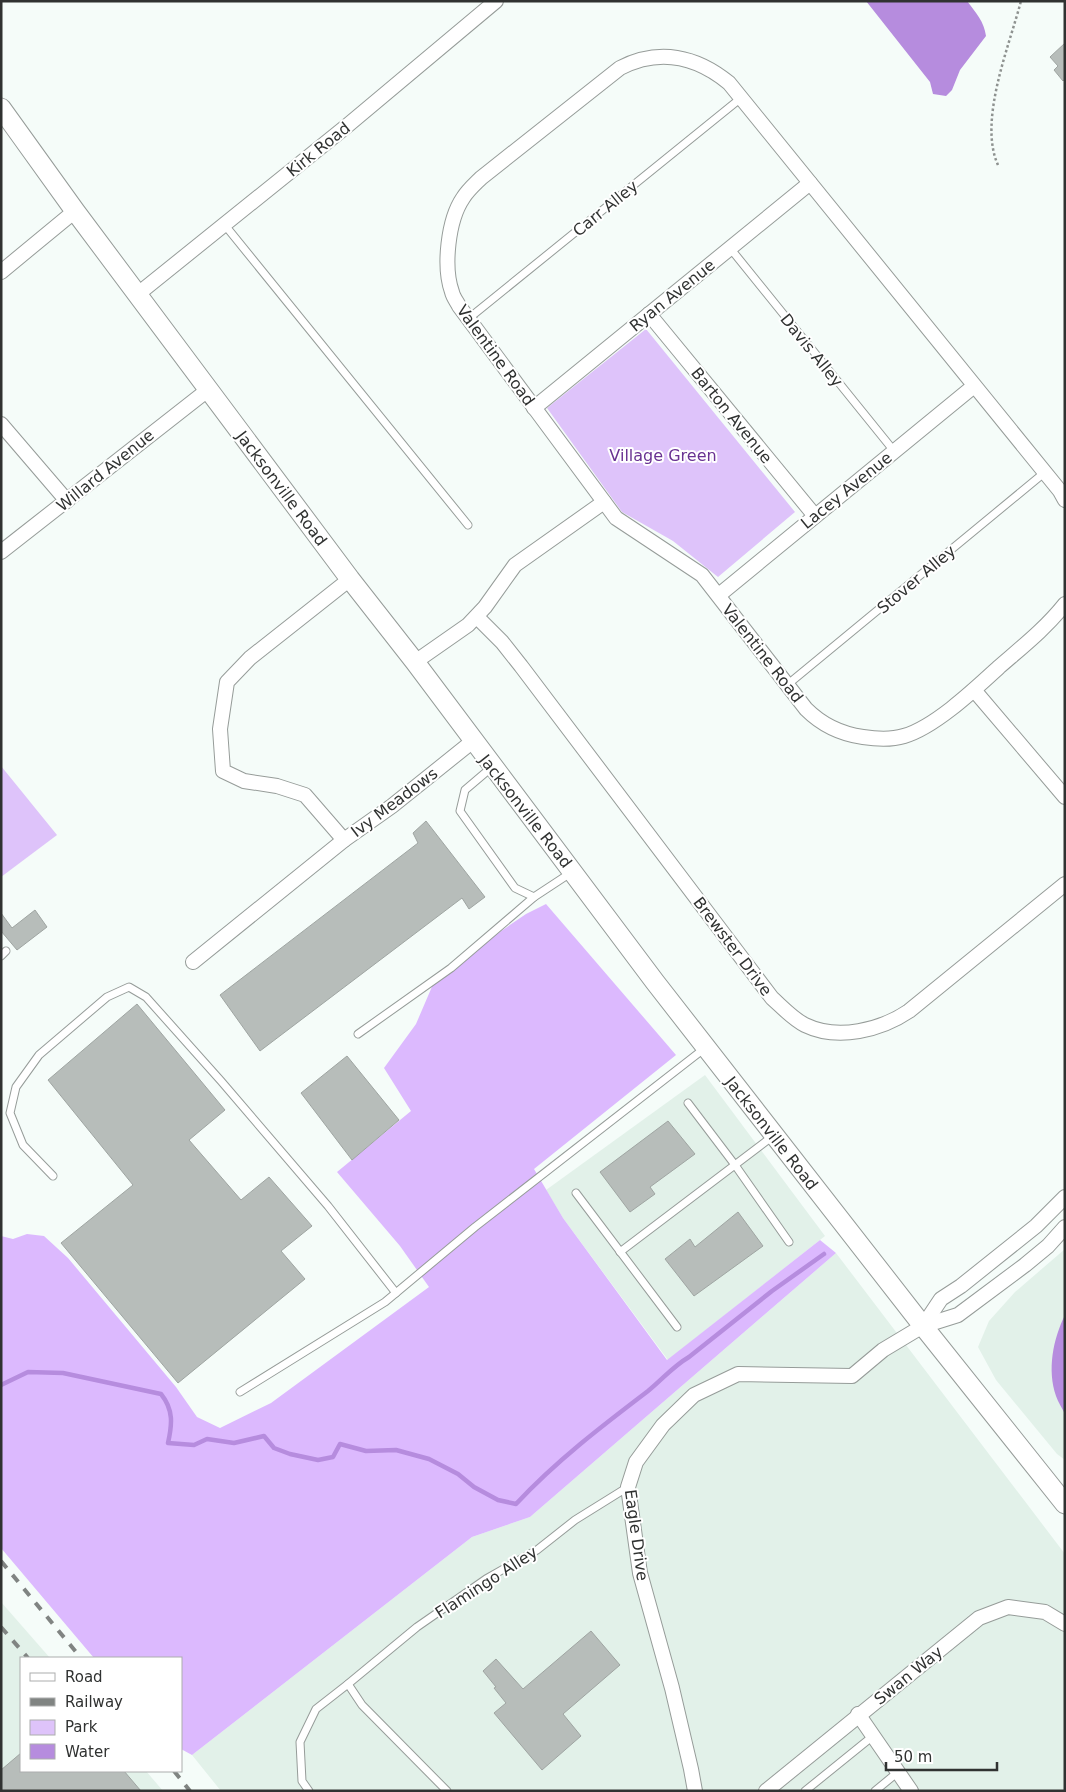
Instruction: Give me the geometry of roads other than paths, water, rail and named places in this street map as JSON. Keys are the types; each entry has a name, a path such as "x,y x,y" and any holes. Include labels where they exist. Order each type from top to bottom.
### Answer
{"main road":[{"name":"Jacksonville Road","path":"1,108 75,211 415,662 472,741 774,1135 1065,1504"}],"street":[{"name":"Kirk Road","path":"138,294 356,119 489,3"},
{"name":"Valentine Road","path":"1065,500 1060,491 729,83 718,75 686,60 662,56 631,63 620,68 482,178 463,197 458,206 447,263 452,292 468,319 616,518 702,575 806,708 825,724 850,735 877,739 903,737 928,726 974,690 1053,619 1065,604"},
{"name":"Ryan Avenue","path":"534,408 810,183"},
{"path":"1,272 75,211"},
{"name":"Barton Avenue","path":"649,314 815,516"},
{"name":"Lacey Avenue","path":"719,595 974,386"},
{"name":"Willard Avenue","path":"1,552 209,389"},
{"path":"1,424 67,501"},
{"path":"415,662 477,617 515,565 604,502"},
{"name":"Ivy Meadows","path":"350,578 250,658 227,682 220,729 223,771 244,780 276,786 305,795 344,840 392,806 472,741"},
{"name":"Brewster Drive","path":"477,617 502,642 521,666 772,998 805,1025 837,1033 848,1033 897,1019 1065,884"},
{"path":"974,690 1064,794"},
{"path":"193,962 344,840"},
{"path":"923,1326 941,1299 961,1286 1036,1226 1065,1197"},
{"path":"923,1326 958,1315 1048,1246 1065,1227"},
{"name":"Eagle Drive","path":"694,1791 692,1769 672,1688 640,1573 628,1487 636,1462 662,1425 694,1395 738,1374 852,1376 883,1350 923,1326"},
{"name":"Swan Way","path":"766,1791 858,1714 979,1618 1008,1607 1045,1612 1065,1624"},
{"path":"858,1714 911,1791"}],"lane":[{"name":"Carr Alley","path":"468,319 741,98"},
{"path":"224,224 468,525"},
{"name":"Davis Alley","path":"730,248 894,452"},
{"name":"Stover Alley","path":"788,685 1044,472"},
{"path":"492,767 466,790 460,811 515,888 534,897"},
{"path":"358,1034 451,968 534,897 572,871"},
{"path":"53,1176 23,1145 10,1113 16,1087 39,1055 108,997 129,988 146,997 227,1088 328,1206 396,1293"},
{"path":"240,1392 385,1302 475,1227 706,1047"},
{"path":"688,1103 735,1165 789,1242"},
{"path":"620,1252 774,1135"},
{"path":"576,1193 677,1328"},
{"name":"Flamingo Alley","path":"309,1791 302,1781 300,1742 316,1709 417,1627 486,1579 537,1550 575,1520 628,1487"},
{"path":"348,1684 362,1705 445,1790"},
{"path":"805,1791 873,1736"},
{"path":"875,1791 898,1772"}],"water":[{"path":"866,1 967,1 981,21 986,36 960,70 952,90 946,96 933,94 930,82"},
{"path":"1065,1315 1065,1414 1053,1386 1052,1365 1057,1334"}],"waterway":[{"path":"1,1385 28,1372 63,1373 161,1394 168,1406 171,1418 168,1443 194,1445 207,1439 234,1443 264,1436 274,1448 290,1454 318,1460 333,1457 340,1444 366,1451 396,1450 429,1459 458,1474 474,1487 498,1500 516,1504 563,1459 678,1365 772,1291 824,1254"}],"railway":[{"path":"1,1561 80,1657"},
{"path":"1,1627 27,1657"},
{"path":"175,1772 190,1791"}],"park label":[{"name":"Village Green","path":"663,455"}]}
